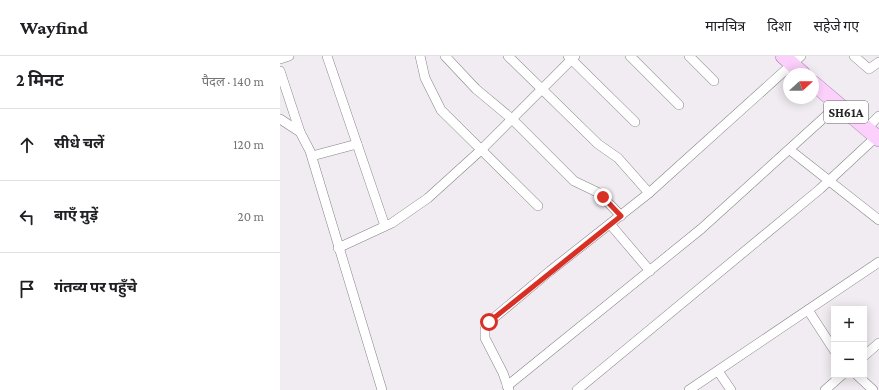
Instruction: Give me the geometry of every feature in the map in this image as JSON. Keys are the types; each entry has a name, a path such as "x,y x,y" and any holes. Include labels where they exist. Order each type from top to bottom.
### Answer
{"main road":[{"name":"SH61A","path":"819,88 874,135"}],"street":[{"path":"280,59 289,56"},
{"path":"326,56 385,226"},
{"path":"420,56 424,78 442,110 538,206"},
{"path":"445,56 476,89 512,119 574,181 599,193 621,216"},
{"path":"508,56 598,144 618,158 650,193"},
{"path":"630,56 679,105"},
{"path":"689,56 714,81"},
{"path":"854,56 869,69 879,62"},
{"path":"338,248 385,226 418,206 428,198 481,150 572,57 635,122"},
{"path":"795,63 650,193 486,325 485,338 508,388 710,221 838,105"},
{"path":"280,71 300,132 312,156 338,248 382,390"},
{"path":"577,390 829,180 874,135 879,116"},
{"path":"280,119 300,132"},
{"path":"312,156 357,144"},
{"path":"790,150 879,220"},
{"path":"610,224 650,271"},
{"path":"688,390 879,262"},
{"path":"808,310 831,345"},
{"path":"867,353 879,343"},
{"path":"718,371 731,390"},
{"path":"825,390 839,378"},
{"path":"860,378 873,390"}],"route":[{"path":"489,322 621,216 603,197"}]}
